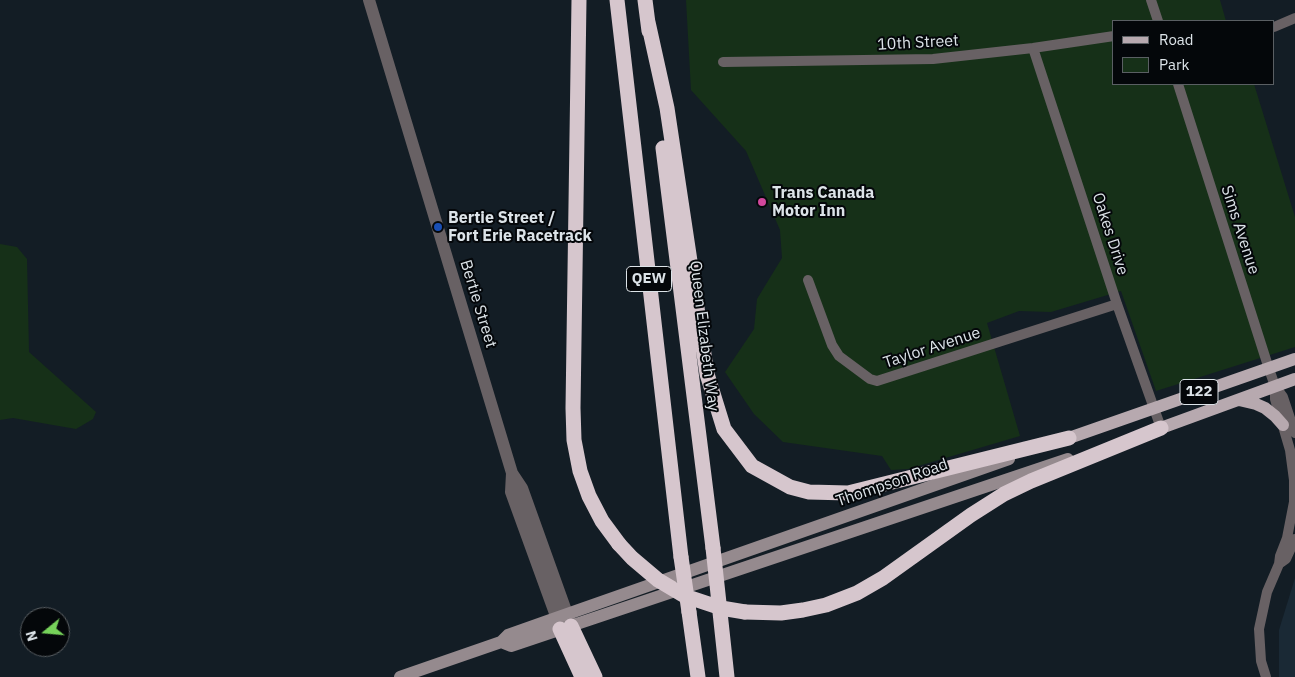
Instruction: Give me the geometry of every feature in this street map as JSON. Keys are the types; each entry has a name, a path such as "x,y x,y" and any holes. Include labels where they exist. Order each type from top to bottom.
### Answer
{"highway":[{"path":"579,0 574,440 580,471 589,496 602,521 632,558 658,580 685,596 721,608 745,612 781,613 826,605 842,600 883,578 971,515 1004,494 1031,480 1161,428"},
{"name":"QEW","path":"617,0 681,557 698,677"},
{"name":"Queen Elizabeth Way","path":"645,0 713,548 727,677"},
{"path":"648,22 667,108 707,374 724,429 752,466 790,487 809,492 848,493 1069,438"},
{"path":"564,622 582,677"},
{"path":"564,622 595,677"}],"main road":[{"name":"Thompson Road","path":"400,677 501,642 511,646 564,622 1154,407 1295,359"},
{"name":"Thompson Road","path":"564,622 1161,428 1295,379"},
{"path":"1238,400 1265,408 1283,425"}],"street":[{"name":"Bertie Street","path":"369,0 512,473 522,488 564,622"},
{"path":"1151,0 1158,20"},
{"path":"1275,26 1295,18"},
{"name":"10th Street","path":"723,62 933,59 1033,48 1112,36"},
{"name":"Oakes Drive","path":"1033,48 1117,304 1161,428"},
{"name":"Sims Avenue","path":"1178,85 1269,369 1275,386 1283,397 1295,433"},
{"name":"Taylor Avenue","path":"808,280 832,345 839,356 870,379 878,381 1117,304"},
{"name":"Sims Avenue","path":"1266,677 1262,661 1259,629 1267,592 1279,564 1287,538 1294,502 1294,480 1290,450 1275,399 1275,386"},
{"name":"Sims Avenue","path":"1279,564 1286,559 1295,539"}],"shaded area":[{"path":"1295,578 1295,677 1279,677 1279,630"}],"green space":[{"path":"686,0 1220,0 1226,20 1112,20 1112,85 1254,85 1295,217 1295,347 1156,391 1121,291 1051,312 1019,311 987,323 1020,436 908,469 891,470 882,456 783,442 754,414 725,372 754,329 757,299 782,258 780,230 746,151 691,90"},
{"path":"0,244 17,247 27,259 29,352 96,412 93,419 76,429 13,418 0,420"}],"place":[{"name":"Trans Canada Motor Inn","path":"762,202"},
{"name":"Bertie Street / Fort Erie Racetrack","path":"438,227"}]}
